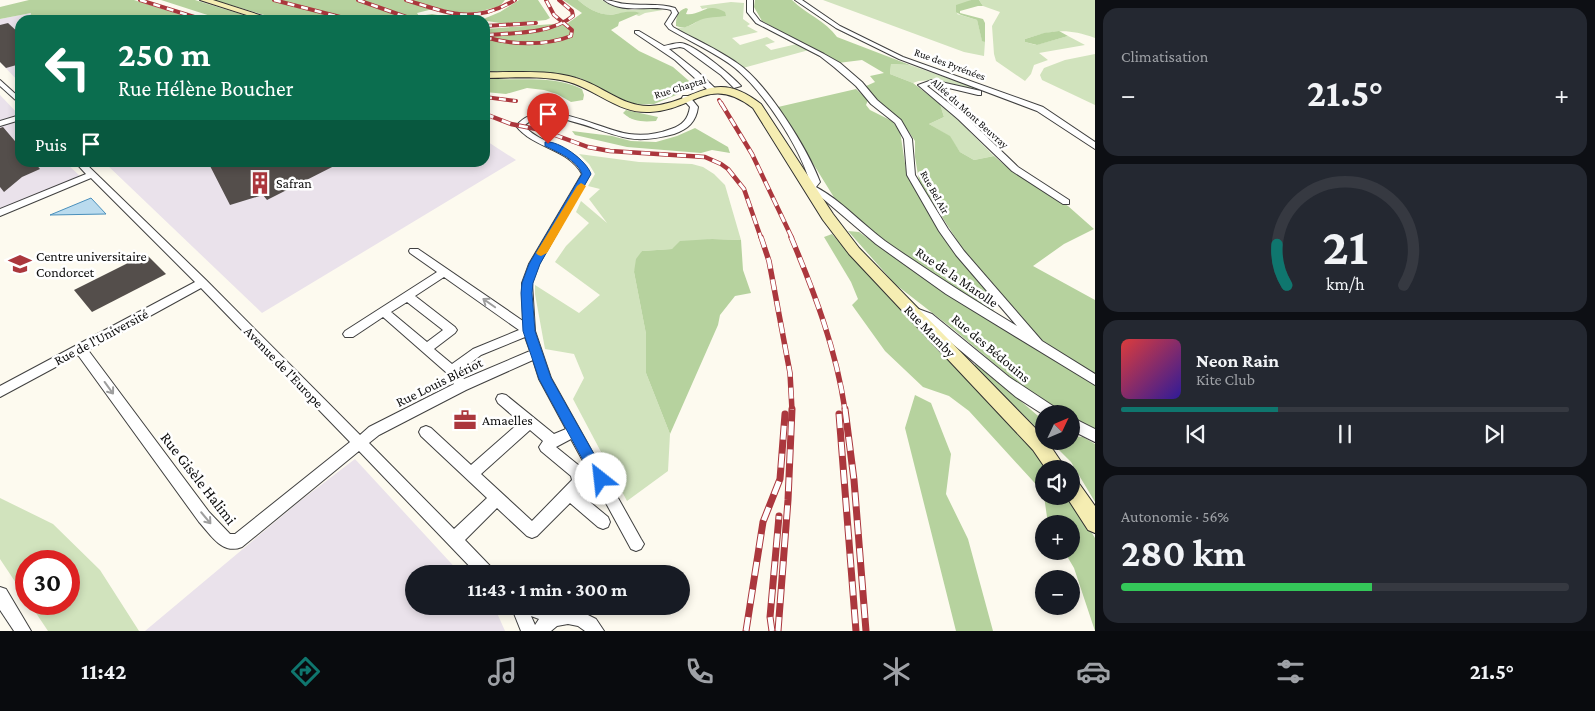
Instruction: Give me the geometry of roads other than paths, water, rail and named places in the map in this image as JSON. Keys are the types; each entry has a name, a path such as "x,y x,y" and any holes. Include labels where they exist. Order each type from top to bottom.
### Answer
{"street":[{"path":"204,0 254,15"},
{"path":"607,0 628,7 658,5 671,8 675,13 668,24 671,28 720,55 750,78 766,95 809,164 815,182 811,188"},
{"name":"Rue Bel Air","path":"750,0 750,12 758,22 822,55 837,65 859,84 874,102 898,122 908,139 912,175 944,231 960,253 1041,348"},
{"name":"Rue des Pyrénées","path":"798,0 828,22 880,48 928,69 1028,104 1053,116 1095,146"},
{"path":"637,32 664,48 698,75 713,90"},
{"path":"664,48 680,45 686,47 724,73 737,86"},
{"name":"Rue Chaptal","path":"490,75 563,78 582,83 622,105 640,109 660,108 704,91 713,90 739,94 757,106 811,188"},
{"path":"0,82 15,97"},
{"name":"Allée du Mont Beuvray","path":"997,93 983,94 932,82 922,85 961,117 1015,169 1066,202"},
{"path":"636,544 545,379 529,331 526,293 534,264 586,174 585,169 573,157 522,129 520,126 522,121 533,116 555,116 580,121 628,136 654,136 678,130 691,120 694,107 686,98"},
{"path":"0,124 15,119"},
{"name":"Avenue de l'Europe","path":"84,167 202,283 479,565"},
{"path":"0,213 91,175"},
{"name":"Rue Mamby","path":"811,188 828,217 849,245 907,308 1039,444 1051,460"},
{"name":"Rue de la Marolle","path":"811,188 824,195 880,242 950,291 1095,380"},
{"path":"414,251 529,331"},
{"path":"349,334 444,272"},
{"name":"Rue de l'Université","path":"0,392 202,283"},
{"path":"406,296 451,330 427,348"},
{"name":"Rue des Bédouins","path":"907,308 928,317 1038,405"},
{"path":"383,312 452,371 462,386"},
{"path":"452,371 477,352 529,331"},
{"name":"Rue Gisèle Halimi","path":"80,349 204,517 226,541 237,542 360,444"},
{"name":"Rue Louis Blériot","path":"360,444 374,431 462,386 536,353"},
{"path":"502,399 553,441"},
{"path":"471,474 530,421"},
{"path":"1080,428 1095,436"},
{"path":"426,432 532,531 580,482 577,472 546,447 553,441 575,431"},
{"path":"569,493 603,522"},
{"path":"454,540 497,498"},
{"path":"1080,501 1095,523"},
{"path":"0,595 23,631"},
{"path":"523,615 529,631"},
{"path":"548,615 555,618"},
{"path":"540,631 548,622 555,618 574,616 584,620 596,631"}],"water":[{"path":"91,198 106,214 50,215"}],"railway":[{"path":"140,0 188,15"},
{"path":"274,0 332,15"},
{"path":"358,0 401,15"},
{"path":"406,0 435,9 461,14 486,12 500,8 515,0"},
{"path":"546,0 554,15 563,22"},
{"path":"559,0 572,11 573,16 563,22"},
{"path":"490,38 517,43 540,43 571,36 572,30 563,22"},
{"path":"490,35 532,32 563,22"},
{"path":"490,26 536,23"},
{"path":"490,98 516,101"},
{"path":"719,100 722,105"},
{"path":"721,103 752,154 792,238"},
{"path":"490,116 511,124 541,130 588,147 610,151 705,157 721,164 728,169 744,189 761,238"},
{"path":"761,237 769,261 790,373 792,410"},
{"path":"791,237 824,322 836,365 845,410"},
{"path":"845,409 854,480 866,631"},
{"path":"778,631 788,500 792,410"},
{"path":"746,631 763,522 780,479 785,414"},
{"path":"839,414 856,631"},
{"path":"772,631 770,617 779,516"}],"place":[{"name":"Safran","path":"260,183"},
{"name":"Centre universitaire Condorcet","path":"20,264"},
{"name":"Amaelles","path":"465,420"}]}
